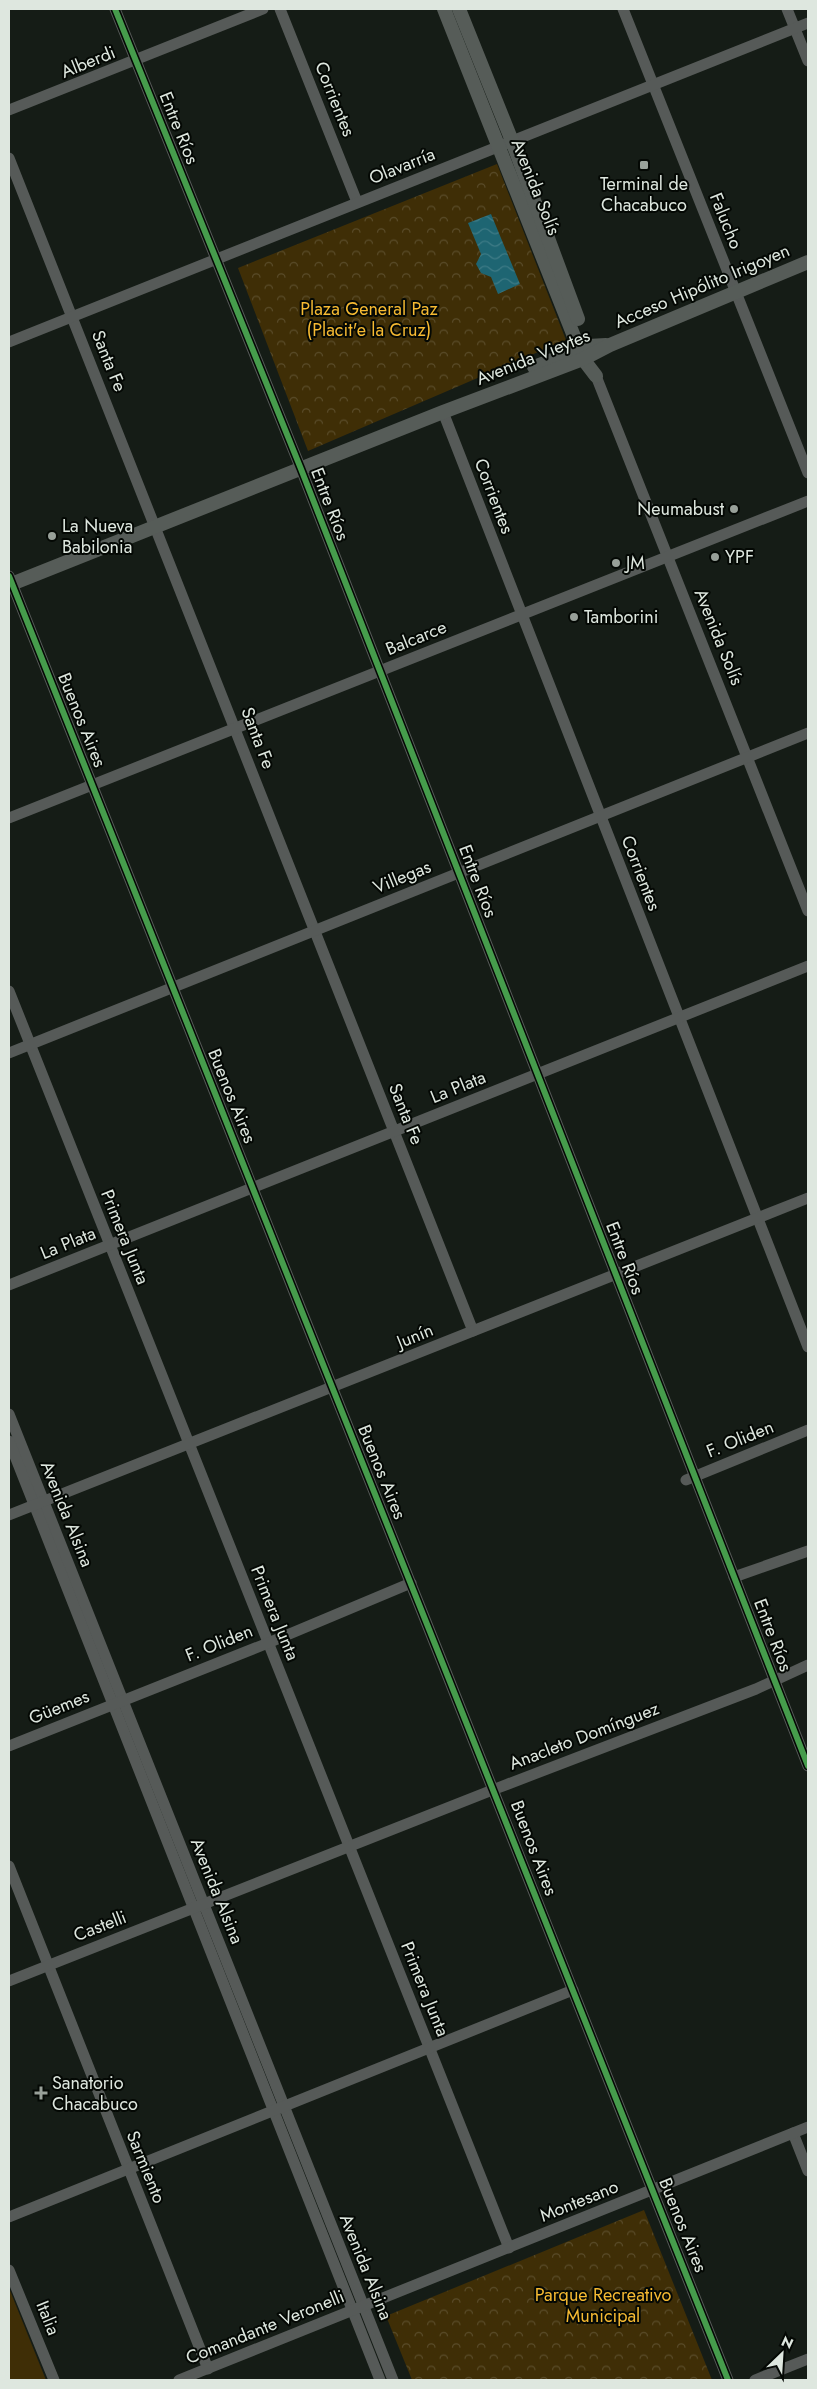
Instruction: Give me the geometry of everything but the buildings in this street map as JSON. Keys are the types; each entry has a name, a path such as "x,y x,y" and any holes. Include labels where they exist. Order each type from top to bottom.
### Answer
{"main road":[{"name":"Avenida Solís","path":"444,9 506,143"},
{"name":"Avenida Solís","path":"459,9 506,143 596,376"},
{"name":"Acceso Hipólito Irigoyen","path":"610,345 808,262"},
{"name":"Avenida Vieytes","path":"10,580 586,352 610,345"},
{"name":"Avenida Vieytes","path":"299,466 443,412 586,352"}],"street":[{"name":"Entre Ríos","path":"115,9 299,466 616,1274 690,1478 734,1577 808,1766"},
{"name":"Alberdi","path":"9,110 263,9"},
{"name":"Corrientes","path":"280,9 357,202"},
{"name":"Falucho","path":"623,9 808,473"},
{"path":"787,9 808,61"},
{"name":"Olavarría","path":"9,342 808,23"},
{"name":"Santa Fe","path":"9,158 473,1331"},
{"name":"Avenida Solís","path":"596,376 666,557 808,910"},
{"name":"Corrientes","path":"443,412 808,1347"},
{"name":"Balcarce","path":"9,818 808,501"},
{"name":"Buenos Aires","path":"10,580 332,1389 494,1789 728,2380"},
{"name":"Villegas","path":"9,1053 808,734"},
{"name":"La Plata","path":"9,1285 808,966"},
{"name":"Primera Junta","path":"9,991 509,2248"},
{"name":"Junín","path":"9,1515 332,1389 808,1198"},
{"name":"Avenida Alsina","path":"9,1414 39,1503 278,2110 358,2309 393,2380"},
{"name":"F. Oliden","path":"690,1478 808,1430"},
{"name":"Avenida Alsina","path":"9,1440 39,1503"},
{"path":"734,1577 808,1551"},
{"name":"F. Oliden","path":"118,1703 268,1643 411,1582"},
{"name":"Anacleto Domínguez","path":"198,1906 775,1680 808,1665"},
{"name":"Güemes","path":"9,1746 118,1703"},
{"name":"Sarmiento","path":"9,1866 208,2369"},
{"name":"Castelli","path":"9,1981 198,1906"},
{"path":"9,2217 573,1990"},
{"name":"Montesano","path":"358,2309 808,2127"},
{"path":"793,2133 808,2171"},
{"name":"Italia","path":"9,2270 54,2380"},
{"name":"Avenida Alsina","path":"358,2309 380,2380"},
{"name":"Comandante Veronelli","path":"179,2380 358,2309"},
{"path":"755,2380 808,2359"}],"green space":[{"name":"Plaza General Paz (Placit'e la Cruz)","path":"497,164 566,340 308,451 238,268"},
{"name":"Parque Recreativo Municipal","path":"644,2210 712,2380 412,2380 386,2316"},
{"path":"9,2288 46,2380 9,2380"}],"water":[{"path":"491,214 520,284 498,294 491,277 481,273 476,264 481,254 468,223"}],"cycle path":[{"path":"115,9 301,469 808,1766"},
{"path":"9,576 728,2380"}],"place":[{"name":"Terminal de Chacabuco","path":"644,165"},
{"name":"Neumabust","path":"734,509"},
{"name":"La Nueva Babilonia","path":"52,536"},
{"name":"YPF","path":"715,557"},
{"name":"JM","path":"616,563"},
{"name":"Tamborini","path":"574,617"},
{"name":"Sanatorio Chacabuco","path":"41,2093"}]}
